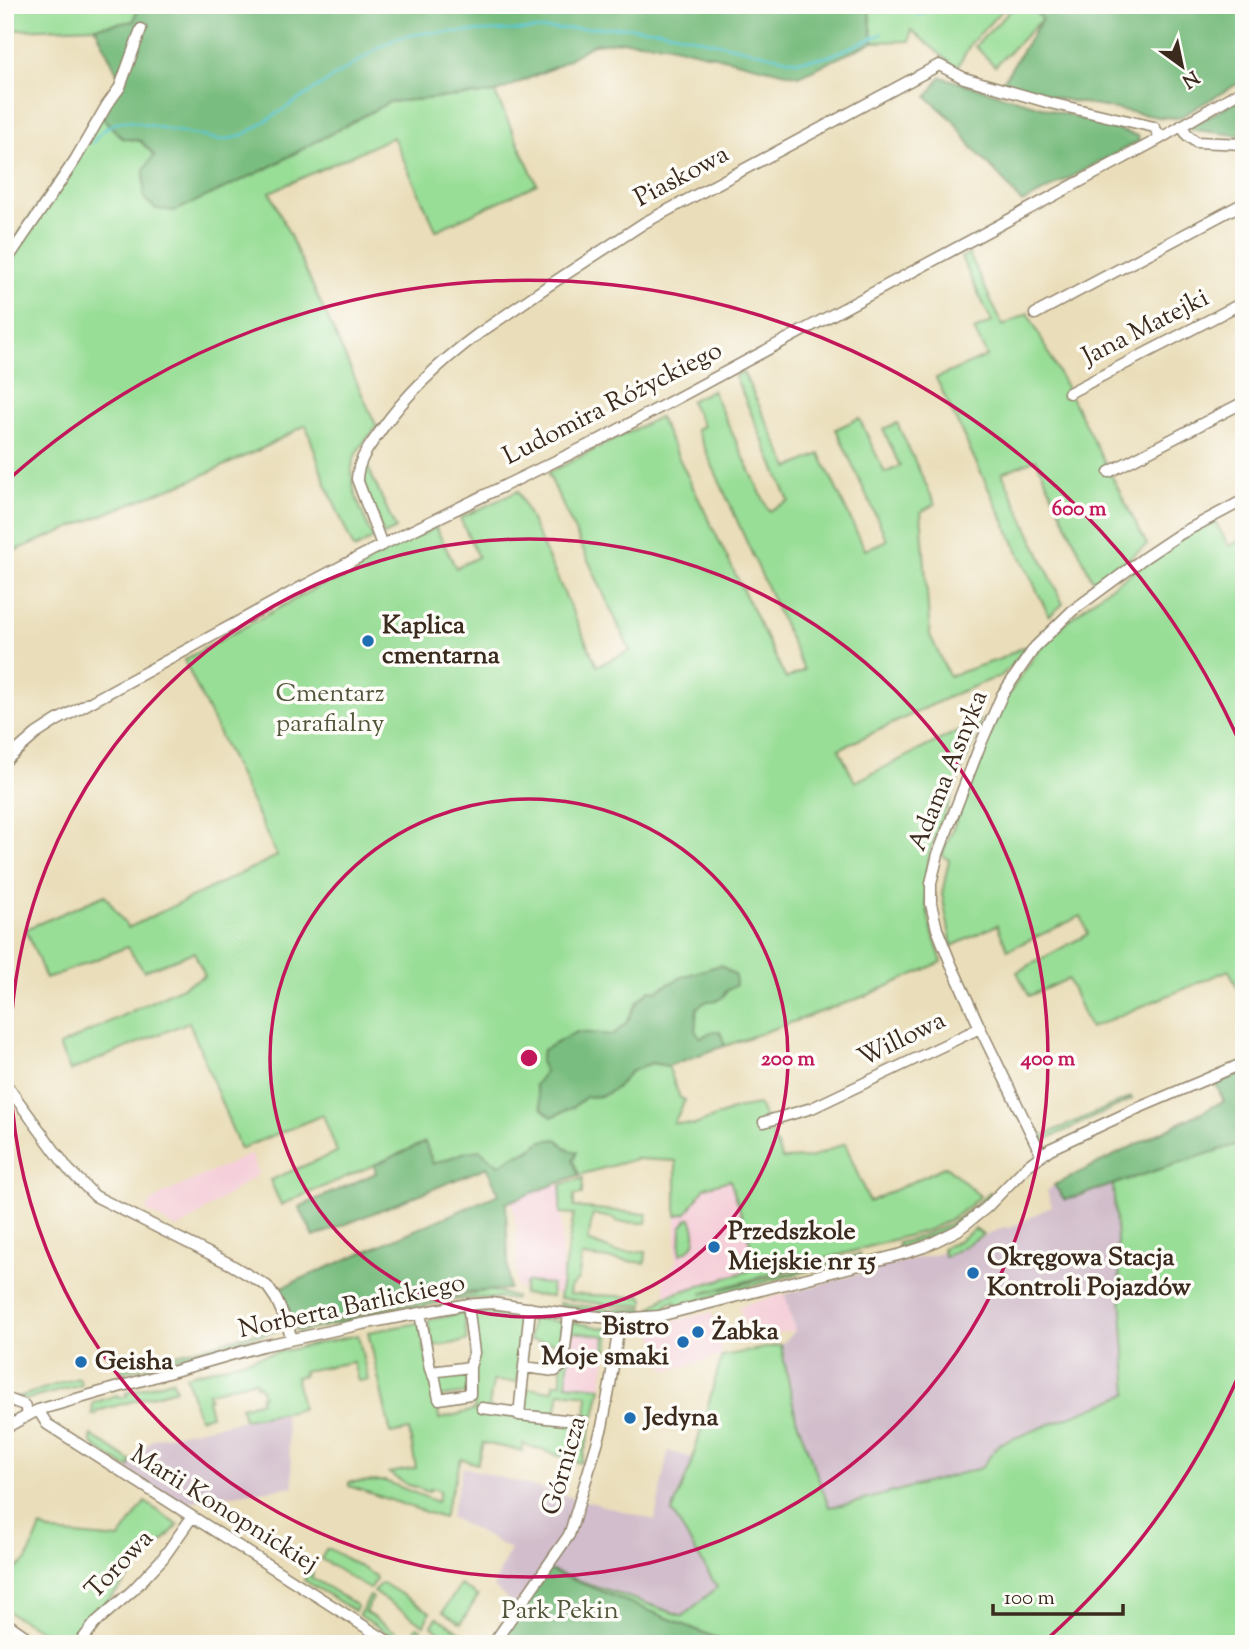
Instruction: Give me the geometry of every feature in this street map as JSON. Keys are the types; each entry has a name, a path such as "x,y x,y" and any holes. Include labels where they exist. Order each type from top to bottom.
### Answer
{"street":[{"path":"5,263 120,88 141,29"},
{"name":"Piaskowa","path":"382,545 358,479 358,468 362,456 391,416 429,373 478,334 628,232 939,65 964,78 1050,103 1154,127 1161,138"},
{"name":"Ludomira Różyckiego","path":"5,761 36,734 56,722 382,545 601,439 1161,138 1244,89"},
{"path":"1182,125 1196,142 1244,144"},
{"path":"1035,314 1244,203"},
{"name":"Jana Matejki","path":"1069,393 1244,303"},
{"path":"1109,472 1244,402"},
{"name":"Adama Asnyka","path":"1041,1154 980,1028 937,929 930,904 931,883 938,854 1002,695 1035,647 1072,611 1163,545 1244,500"},
{"name":"Willowa","path":"764,1122 812,1108 980,1028"},
{"name":"Norberta Barlickiego","path":"5,1428 33,1412 292,1339 420,1313 468,1304 491,1303 620,1319 659,1316 902,1254 924,1247 975,1218 1041,1154 1244,1063"},
{"path":"5,1083 68,1169 95,1196 230,1264 267,1286 276,1299 292,1339"},
{"path":"420,1313 439,1399 470,1394 470,1367 474,1353 468,1304"},
{"path":"519,1413 530,1308"},
{"path":"524,1367 555,1371 563,1365 569,1314"},
{"name":"Górnicza","path":"493,1644 569,1535 602,1427 620,1319"},
{"path":"431,1372 470,1367"},
{"name":"Marii Konopnickiej","path":"5,1398 24,1405 47,1424 392,1644"},
{"path":"482,1409 583,1422"},
{"name":"Torowa","path":"79,1644 96,1622 132,1591 163,1558 192,1517"},
{"path":"5,1622 28,1637"},
{"path":"88,1633 93,1637 94,1644"}],"shaded area":[{"path":"251,1154 258,1174 178,1229 145,1210 163,1194"},
{"name":"Przedszkole Miejskie nr 15","path":"730,1180 756,1266 748,1271 666,1296 663,1280 676,1262 676,1216 687,1213 705,1187"},
{"path":"554,1184 561,1185 562,1294 516,1288 517,1230 512,1201"},
{"path":"1113,1184 1128,1394 999,1444 981,1468 829,1507 796,1418 781,1345 795,1331 785,1294 955,1250 1004,1227 1010,1228 1052,1206 1047,1191 1054,1185 1065,1200"},
{"path":"785,1294 795,1331 749,1337 739,1306"},
{"path":"712,1312 722,1356 666,1371 654,1337 654,1326"},
{"path":"571,1323 610,1333 601,1387 566,1384"},
{"path":"284,1412 294,1486 181,1503 154,1489 128,1469 152,1439"},
{"path":"668,1451 693,1458 672,1512 717,1587 683,1616 549,1570 515,1605 493,1587 510,1549 450,1517 463,1467 655,1520"}],"green space":[{"path":"5,5 138,5 134,21 95,27 15,30 5,36"},
{"path":"138,5 867,5 873,42 799,76 665,44 625,41 594,44 557,66 495,93 389,102 264,170 175,211 156,209 144,198 144,170 154,155 141,141 122,138 100,115 120,79 95,27 134,21"},
{"path":"867,5 1007,5 971,43 957,68 911,30 910,41 873,42"},
{"path":"1016,5 1029,5 1042,19 995,66 975,46"},
{"path":"1030,5 1244,5 1244,80 1178,118 1158,117 1061,99 1002,83 1042,19"},
{"path":"941,77 1138,136 1139,141 1022,203 971,146 953,120 927,97"},
{"path":"495,93 537,184 437,230 393,137 270,192 377,427 356,454 352,474 356,497 373,539 354,549 325,482 306,425 190,481 14,551 5,533 5,254 100,115 122,138 140,141 154,155 264,170 389,102"},
{"path":"1244,97 1244,136 1187,129"},
{"path":"969,254 1003,326 1028,313 1147,545 1094,583 1036,459 1002,473 1063,604 1049,616 936,378 987,356 974,330 992,322 961,257"},
{"name":"Cmentarz parafialny","path":"743,372 789,468 820,454 865,550 887,540 836,429 859,418 885,473 900,466 883,429 897,423 935,504 921,512 930,635 949,676 1026,647 1001,676 957,693 839,749 855,782 980,720 931,848 928,864 927,906 932,933 942,962 868,995 725,1046 720,1031 700,1038 695,1030 697,1008 707,1001 722,997 735,975 720,965 682,977 656,991 650,990 638,1001 627,1022 614,1035 576,1032 572,1108 586,1097 602,1096 616,1088 630,1072 651,1063 668,1066 680,1098 685,1100 674,1123 695,1125 735,1109 758,1105 782,1159 811,1158 845,1143 869,1202 946,1166 980,1196 956,1216 928,1230 701,1294 860,1254 860,1257 677,1306 675,1301 667,1304 665,1309 655,1311 652,1308 666,1296 748,1271 756,1266 730,1180 705,1187 687,1213 676,1216 676,1161 636,1159 579,1175 567,1149 542,1141 498,1165 466,1152 433,1164 425,1143 281,1205 270,1180 337,1152 323,1115 240,1149 189,1022 70,1071 59,1046 205,976 194,952 144,971 127,947 46,979 26,929 105,895 128,928 277,856 184,660 383,551 436,528 456,568 478,557 460,518 518,491 597,666 630,651 548,473 659,417 786,679 804,670 696,429 703,426 690,401 712,390 769,511 789,501 735,376"},
{"path":"366,463 396,529 384,535 366,490"},
{"path":"1214,520 1229,546 1244,539 1244,1002 1229,970 1090,1028 1068,979 1029,996 1017,972 1088,934 1081,916 1008,950 997,925 952,946 942,894 949,860 942,855 1006,698 1040,648 1053,633 1103,592 1194,530"},
{"path":"720,965 735,975 736,985 725,992 723,997 716,1001 707,1001 697,1008 695,1030 701,1038 711,1032 720,1031 725,1046 668,1066 651,1063 630,1072 616,1088 602,1096 586,1097 572,1108 552,1117 542,1109 535,1085 545,1072 540,1062 543,1050 576,1032 614,1035 627,1022 638,1001 650,990 656,991 682,977"},
{"path":"1244,1071 1244,1142 1065,1200 1054,1185 1224,1101 1216,1085"},
{"path":"1131,1097 1132,1099 1043,1141 1036,1132 1038,1130 1042,1136"},
{"path":"557,1139 567,1149 577,1152 573,1161 579,1175 506,1203 509,1289 428,1299 296,1327 280,1288 499,1194 487,1167 314,1237 299,1207 376,1173 374,1165 425,1142 433,1164 480,1150 499,1165 529,1151 542,1141"},
{"path":"1244,1142 1244,1644 769,1644 724,1641 549,1570 683,1616 717,1587 672,1512 690,1468 722,1356 781,1345 796,1418 829,1507 981,1468 999,1444 1128,1394 1113,1184"},
{"path":"583,1178 582,1194 574,1195 574,1207 647,1214 646,1223 617,1222 616,1219 593,1214 588,1241 616,1252 646,1252 645,1263 582,1256 578,1280 570,1287 569,1294 639,1297 640,1294 644,1305 611,1305 559,1298 574,1214 560,1213 561,1185"},
{"path":"990,1192 991,1196 972,1215 936,1234 898,1248 898,1243 937,1230 958,1218"},
{"path":"688,1218 691,1218 693,1224 695,1239 691,1248 680,1254 681,1228"},
{"path":"975,1229 983,1235 945,1257 942,1248"},
{"path":"527,1282 551,1284 552,1297 523,1294"},
{"path":"489,1290 515,1299 454,1300 299,1332 295,1330 475,1294 475,1291"},
{"path":"559,1303 644,1310 611,1314 560,1307"},
{"path":"464,1313 467,1340 432,1346 428,1320"},
{"path":"472,1313 525,1317 517,1382 493,1381 489,1407 500,1415 591,1427 581,1463 523,1444 522,1451 483,1443 477,1464 461,1459 443,1518 349,1486 349,1482 385,1481 437,1502 440,1491 431,1488 429,1492 406,1484 389,1473 416,1468 409,1430 391,1434 368,1332 419,1323 436,1401 471,1398 438,1406 439,1419 475,1410"},
{"path":"532,1318 563,1322 560,1343 529,1340"},
{"path":"571,1322 610,1329 608,1351 604,1348 606,1336 572,1332 566,1384 601,1387 595,1417 586,1416 588,1395 560,1392 556,1414 526,1411 525,1388 553,1391 554,1383 561,1383 561,1370"},
{"path":"281,1326 282,1329 121,1373 121,1369"},
{"path":"358,1335 368,1380 358,1381 353,1362 303,1371 304,1375 296,1377 302,1409 244,1419 241,1407 261,1401 260,1397 263,1396 255,1380 208,1393 211,1415 199,1418 186,1376 265,1355"},
{"path":"468,1372 468,1393 439,1397 434,1374"},
{"path":"79,1378 82,1385 25,1400 18,1397 64,1382"},
{"path":"172,1380 176,1389 97,1411 96,1415 92,1415 93,1403 117,1395 118,1398 127,1396 126,1393"},
{"path":"91,1435 132,1462 129,1467 94,1446"},
{"path":"145,1502 178,1525 69,1643 45,1633 5,1610 5,1578 27,1560 41,1527 54,1533 119,1539"},
{"path":"326,1549 375,1576 376,1579 369,1589 321,1559"},
{"name":"Park Pekin","path":"549,1570 724,1641 724,1644 495,1644"},
{"path":"310,1571 313,1573 311,1577 356,1605 355,1611 304,1580"},
{"path":"383,1583 430,1612 424,1625 374,1592"},
{"path":"460,1585 478,1596 461,1623 443,1612"},
{"path":"370,1596 373,1598 365,1612 408,1640 417,1627 421,1629 410,1644 405,1644 359,1615"},
{"path":"437,1617 480,1644 455,1644 432,1626"}],"waterway":[{"path":"917,16 938,5"},
{"path":"93,143 108,127 128,121 220,140 234,138 247,133 380,47 397,38 423,33 623,27 660,30 796,61 827,57 882,34"}],"tunnel":[{"path":"28,1638 38,1644"}],"place":[{"name":"Kaplica cmentarna","path":"368,641"},
{"name":"Przedszkole Miejskie nr 15","path":"714,1247"},
{"name":"Okręgowa Stacja Kontroli Pojazdów","path":"973,1273"},
{"name":"Żabka","path":"698,1332"},
{"name":"Bistro Moje smaki","path":"683,1342"},
{"name":"Geisha","path":"81,1362"},
{"name":"Jedyna","path":"630,1418"}]}
